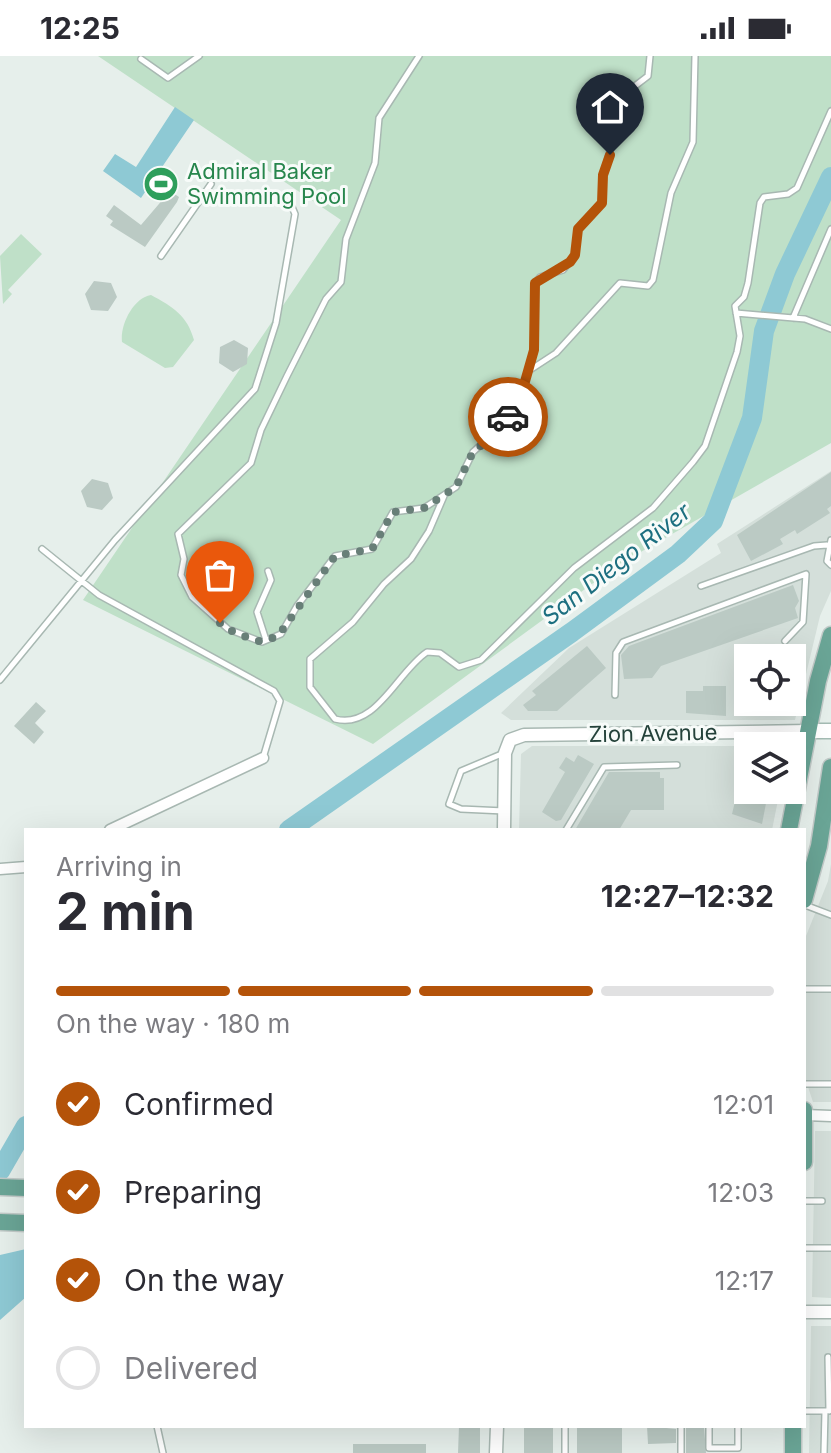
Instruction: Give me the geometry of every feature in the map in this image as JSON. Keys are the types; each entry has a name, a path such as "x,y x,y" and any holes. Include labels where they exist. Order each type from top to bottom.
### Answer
{"main road":[{"path":"789,828 831,635"},
{"name":"Zion Avenue","path":"809,731 831,731"},
{"path":"806,895 827,818 831,767"},
{"path":"0,1187 24,1188"},
{"path":"0,1222 24,1223"},
{"path":"793,1428 793,1453"}],"street":[{"name":"Zion Avenue","path":"505,753 510,740 524,735 809,731"},
{"path":"504,828 505,753"},
{"path":"114,828 263,758"},
{"path":"0,869 24,867"},
{"path":"806,1112 831,1116"},
{"path":"806,1312 831,1312"},
{"path":"496,1453 497,1428"}],"lane":[{"path":"140,57 168,78 199,56"},
{"path":"419,56 379,118 375,163 346,239 341,282 326,299 287,376 261,430 251,463 178,534 184,559 181,575 192,597 228,629 267,641 285,630 297,606 335,556 372,549 393,512 424,508 456,487 473,452 506,422 529,370 535,335 535,283 570,262 575,255 578,229 602,203 615,106 625,91 645,80 650,71 650,56"},
{"path":"529,370 556,353 620,283 628,281 648,286 653,280 671,193 693,142 695,56"},
{"path":"445,495 425,538 411,559 384,584 353,622 310,659 310,687 335,719 355,721 368,715 427,652 440,653 459,667 481,660 574,568 653,508 705,446 737,352 740,313 735,306 744,297 748,283 750,254 761,200 788,194 797,188 831,111"},
{"path":"161,256 211,184"},
{"path":"0,680 115,540 260,382 276,323 295,214 292,207"},
{"path":"790,318 831,229"},
{"path":"740,313 790,318 831,329"},
{"path":"701,586 829,542 827,561 831,565"},
{"path":"42,549 99,595 274,691 280,701 279,715 263,758"},
{"path":"267,641 257,612 271,580 268,571"},
{"path":"615,695 616,653 623,642 806,574 803,622 785,641"},
{"path":"504,811 461,809 449,804 461,771 505,753"},
{"path":"567,828 604,767 677,765"},
{"path":"806,903 831,915"},
{"path":"806,989 831,989"},
{"path":"806,1084 831,1084"},
{"path":"806,1201 822,1201"},
{"path":"806,1248 831,1248"},
{"path":"824,1453 828,1357"},
{"path":"806,1411 828,1411"},
{"path":"157,1428 163,1453"},
{"path":"565,1428 565,1453"},
{"path":"681,1428 681,1453"},
{"path":"709,1428 709,1448 738,1448 738,1428"}],"shaded area":[{"path":"831,471 831,591 820,616 806,674 806,644 734,644 734,716 796,716 795,720 511,720 501,713 569,648 721,553 717,544"},
{"path":"532,746 734,746 734,804 777,804 772,828 519,828 521,754"},
{"path":"831,864 831,1102 813,1102 806,1081 806,936 828,881"},
{"path":"815,1131 831,1131 831,1298 812,1297"},
{"path":"811,1326 831,1326 831,1453 809,1453"}],"green space":[{"path":"98,56 831,56 831,443 618,565 373,744 83,600 341,220"},
{"path":"21,234 42,254 8,290 12,294 3,304 0,256"},
{"path":"151,295 178,313 194,340 173,367 165,368 122,342 129,313 139,301"}],"water":[{"path":"175,107 194,120 141,198 103,171 115,154 136,167"},
{"path":"24,1249 24,1299 0,1320 0,1255"}],"building":[{"path":"170,191 179,197 177,202 145,247 110,225 113,221 106,216 114,205 141,225"},
{"path":"94,281 111,283 117,297 108,311 91,310 85,294"},
{"path":"234,340 248,348 247,364 233,372 219,363 220,347"},
{"path":"831,472 831,506 827,509 830,513 797,534 795,530 780,539 783,544 751,561 737,535"},
{"path":"92,479 108,483 113,498 102,510 87,507 81,491"},
{"path":"793,585 799,601 795,608 798,618 661,666 652,678 624,679 621,655 629,646"},
{"path":"587,646 606,668 557,711 528,711 523,705 536,695 532,691"},
{"path":"703,686 726,686 726,716 686,713 686,691 703,691"},
{"path":"36,702 46,711 35,723 44,732 34,744 14,726"},
{"path":"578,755 594,764 561,820 556,821 542,812 565,772 559,768 566,757 574,762"},
{"path":"609,772 660,772 660,778 664,778 664,810 631,810 620,828 576,828"},
{"path":"734,804 766,804 762,824 732,814"},
{"path":"459,1428 480,1428 480,1453 458,1453"},
{"path":"524,1428 553,1428 553,1453 524,1453"},
{"path":"577,1428 622,1428 622,1453 577,1453"},
{"path":"647,1428 676,1429 676,1443 648,1444"},
{"path":"686,1428 704,1428 706,1453 686,1453"},
{"path":"353,1444 426,1444 426,1453 353,1453"}],"waterway":[{"name":"San Diego River","path":"292,828 572,632 678,554 713,521 752,418 764,331 785,274 831,177"},
{"name":"San Diego River","path":"0,1171 24,1129"}],"way so far":[{"path":"220,623 235,633 262,642 281,634 297,606 335,556 372,549 393,512 424,508 456,487 473,452 491,439 508,417"}],"place":[{"name":"Admiral Baker Swimming Pool","path":"161,184"}],"route":[{"path":"508,417 524,385 534,350 535,283 540,277 563,270 575,255 582,221 597,211 602,203 603,175 610,155"}]}
